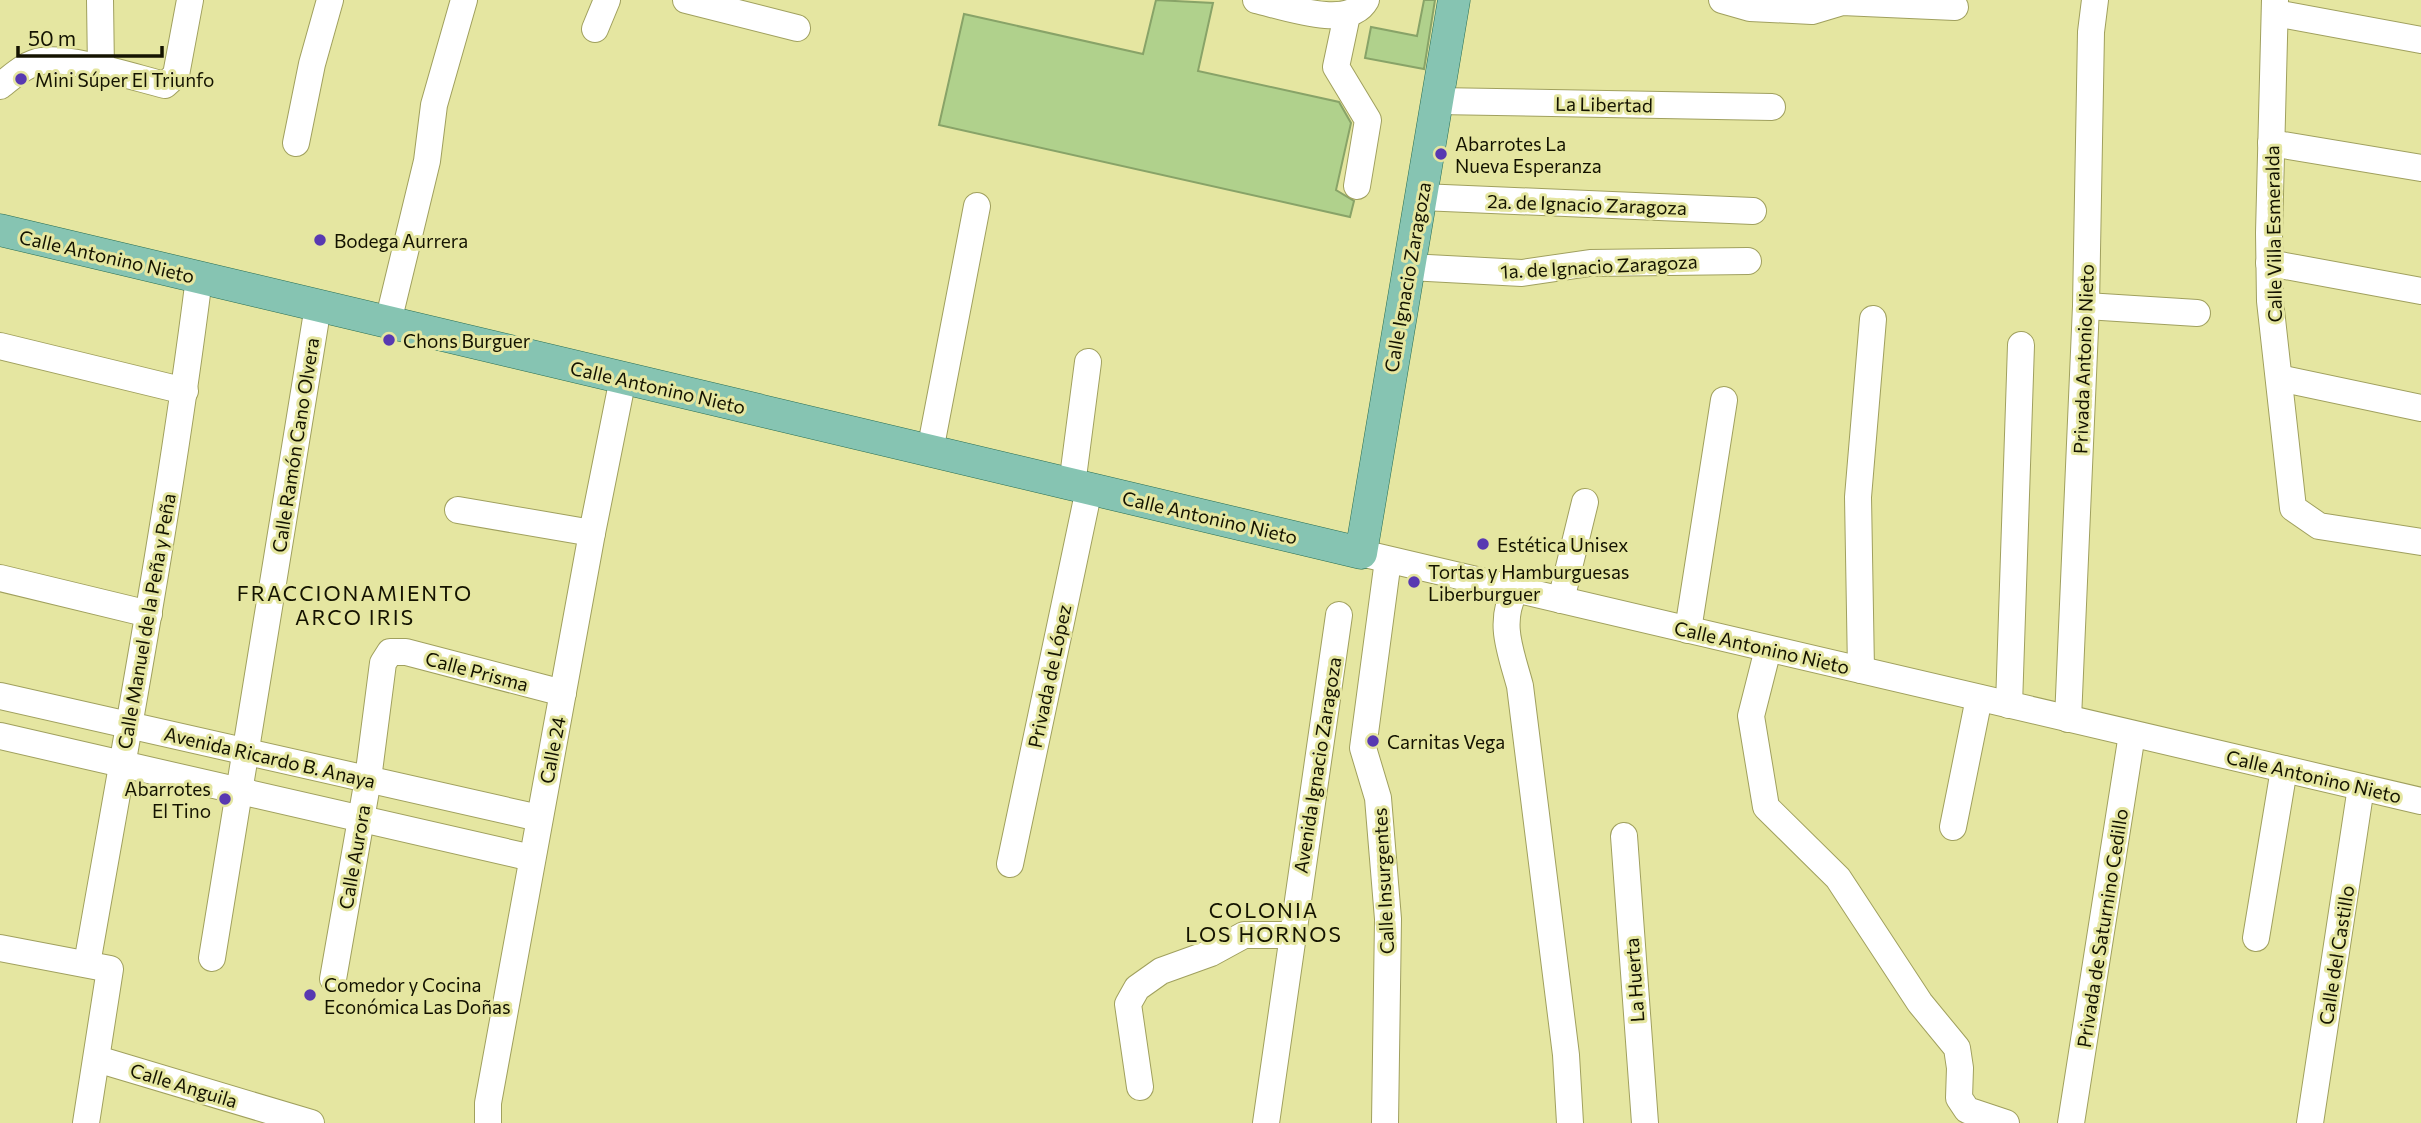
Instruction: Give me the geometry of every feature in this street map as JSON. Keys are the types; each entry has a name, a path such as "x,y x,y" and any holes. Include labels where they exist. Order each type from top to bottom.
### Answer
{"main road":[{"name":"Calle Ignacio Zaragoza","path":"1375,556 1409,267 1454,0"},
{"name":"Calle Antonino Nieto","path":"0,230 1375,556"}],"street":[{"path":"100,0 101,70"},
{"path":"0,86 23,69 42,61 101,70 165,85 176,75 190,0"},
{"path":"296,143 312,64 330,0"},
{"path":"388,323 427,161 434,105 464,0"},
{"path":"595,29 607,0"},
{"path":"686,0 797,28"},
{"path":"1256,0 1324,15 1356,8"},
{"path":"1722,0 1750,8 1812,11 1842,1 1955,7"},
{"name":"Privada Antonio Nieto","path":"2068,719 2087,306 2091,33 2095,0"},
{"path":"2275,7 2421,40"},
{"name":"Calle Villa Esmeralda","path":"2275,7 2269,263 2293,509 2319,526 2421,542"},
{"path":"1356,8 1336,67 1368,120 1357,186"},
{"name":"La Libertad","path":"1437,101 1772,107"},
{"path":"2271,143 2421,168"},
{"name":"2a. de Ignacio Zaragoza","path":"1420,197 1753,211"},
{"path":"930,451 977,206"},
{"name":"1a. de Ignacio Zaragoza","path":"1409,267 1522,273 1602,262 1748,261"},
{"path":"2269,263 2421,291"},
{"name":"Calle Manuel de la Peña y Peña","path":"86,1123 97,1059 99,966 122,764 185,391 199,278"},
{"name":"Calle Ramón Cano Olvera","path":"212,958 318,306"},
{"path":"2087,306 2197,313"},
{"path":"1861,670 1858,497 1873,319"},
{"path":"2009,705 2021,345"},
{"path":"0,346 185,391"},
{"name":"Privada de López","path":"1010,864 1080,487 1088,362"},
{"name":"Calle 24","path":"488,1123 488,1103 539,818 623,378"},
{"path":"2279,378 2421,408"},
{"path":"1684,629 1724,400"},
{"path":"1561,600 1585,502"},
{"path":"458,510 592,533"},
{"path":"1684,629 1696,521"},
{"name":"Calle Antonino Nieto","path":"1375,556 2421,801"},
{"name":"Calle Insurgentes","path":"1375,556 1363,748 1378,798 1388,919 1385,1123"},
{"path":"1,579 149,614"},
{"path":"1516,589 1510,600 1504,628 1520,686 1566,1055 1570,1123"},
{"name":"Avenida Ignacio Zaragoza","path":"1266,1123 1339,615"},
{"path":"1768,649 1751,716 1766,807 1838,878 1920,1003 1957,1048 1960,1068 1959,1098 1967,1110 2006,1123"},
{"name":"Calle Prisma","path":"390,652 406,652 563,693"},
{"name":"Calle Aurora","path":"333,979 368,779 383,663 390,652"},
{"name":"Avenida Ricardo B. Anaya","path":"0,696 539,818"},
{"path":"1953,827 1979,698"},
{"name":"Privada de Saturnino Cedillo","path":"2071,1123 2132,734"},
{"name":"Avenida Ricardo B. Anaya","path":"0,736 532,858"},
{"path":"1320,754 1363,748"},
{"path":"2256,938 2284,769"},
{"name":"Calle del Castillo","path":"2310,1123 2361,788"},
{"name":"La Huerta","path":"1624,836 1645,1123"},
{"path":"1140,1087 1128,1004 1137,988 1161,971 1211,953 1244,935 1291,935"},
{"path":"0,948 99,966"},
{"name":"Calle Anguila","path":"97,1059 311,1123"}],"building":[{"path":"1156,0 1213,3 1198,71 1339,102 1351,123 1336,190 1354,201 1350,217 939,125 964,14 1143,54"},
{"path":"1424,0 1435,0 1424,69 1365,58 1371,27 1417,36"}],"place":[{"name":"Mini Súper El Triunfo","path":"21,79"},
{"name":"Abarrotes La Nueva Esperanza","path":"1441,154"},
{"name":"Bodega Aurrera","path":"320,240"},
{"name":"Chons Burguer","path":"389,340"},
{"name":"Estética Unisex","path":"1483,544"},
{"name":"Tortas y Hamburguesas Liberburguer","path":"1414,582"},
{"name":"Carnitas Vega","path":"1373,741"},
{"name":"Abarrotes El Tino","path":"225,799"},
{"name":"Comedor y Cocina Económica Las Doñas","path":"310,995"}],"district":[{"name":"FRACCIONAMIENTO ARCO IRIS","path":"355,604"},
{"name":"COLONIA LOS HORNOS","path":"1264,921"}]}
